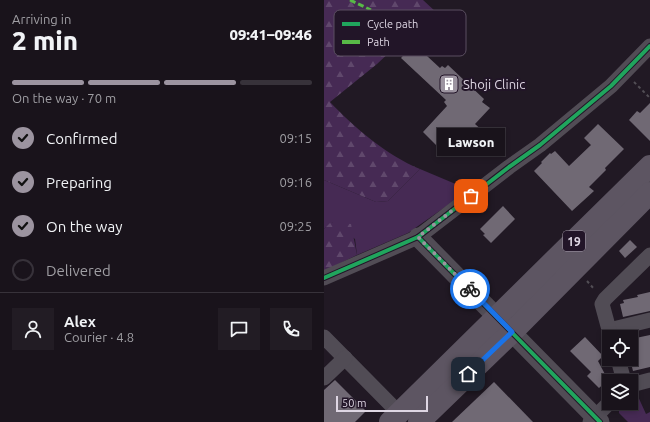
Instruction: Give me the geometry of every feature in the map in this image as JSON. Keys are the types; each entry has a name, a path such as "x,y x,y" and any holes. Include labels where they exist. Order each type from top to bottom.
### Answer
{"main road":[{"name":"19","path":"419,422 505,324 650,166"},
{"name":"19","path":"395,417 505,324 650,193"}],"street":[{"path":"324,278 418,237 540,145 611,86 650,46"},
{"path":"418,237 505,324 595,420 603,410"},
{"path":"609,330 602,304 605,299 650,255"},
{"path":"619,330 650,320"},
{"path":"324,337 345,358 395,417"},
{"path":"324,378 345,358"},
{"path":"638,383 650,380"}],"path":[{"path":"631,79 650,98"},
{"path":"583,278 605,299"}],"green space":[{"path":"324,0 423,0 434,10 334,10 334,56 386,56 330,102 383,149 420,169 388,201 376,202 324,180"},
{"path":"420,169 458,185 468,191 408,233 357,255 355,239 332,222 324,229 324,180 376,202 388,201"},
{"path":"331,222 351,224 357,255 324,271 324,229"},
{"path":"638,396 646,414 650,412 650,422 628,422 619,413 619,410 638,410"}],"building":[{"name":"Shoji Clinic","path":"403,56 427,56 440,68 442,66 445,68 448,65 484,99 482,102 490,108 475,124 484,132 474,142 462,131 450,144 446,140 439,148 423,132 447,106 444,102 446,100 401,58"},
{"path":"650,103 650,141 629,120 637,111 640,113"},
{"path":"598,124 624,149 589,187 594,191 572,211 534,171 550,153 551,154 555,151 569,166 591,145 584,138"},
{"path":"503,206 515,219 491,243 483,235 485,234 480,229"},
{"path":"630,240 637,247 625,258 619,251"},
{"path":"650,292 650,311 623,317 620,304 624,303 623,300 638,297 637,295"},
{"path":"650,335 650,367 633,371 632,366 638,366 638,338"},
{"path":"585,337 602,355 598,361 605,374 602,374 602,385 599,388 587,376 591,372 570,351"},
{"path":"335,380 366,411 355,422 324,422 324,390"},
{"path":"494,382 533,422 452,422"}],"marked path":[{"path":"350,0 371,10"}],"cycle path":[{"path":"324,278 418,237 540,145 611,86 650,46"},
{"path":"418,237 600,422"}],"way so far":[{"path":"470,289 418,237 471,196"}],"place":[{"name":"Shoji Clinic","path":"449,84"},
{"name":"Lawson","path":"471,196"}],"route":[{"path":"468,374 512,332 470,289"}]}
